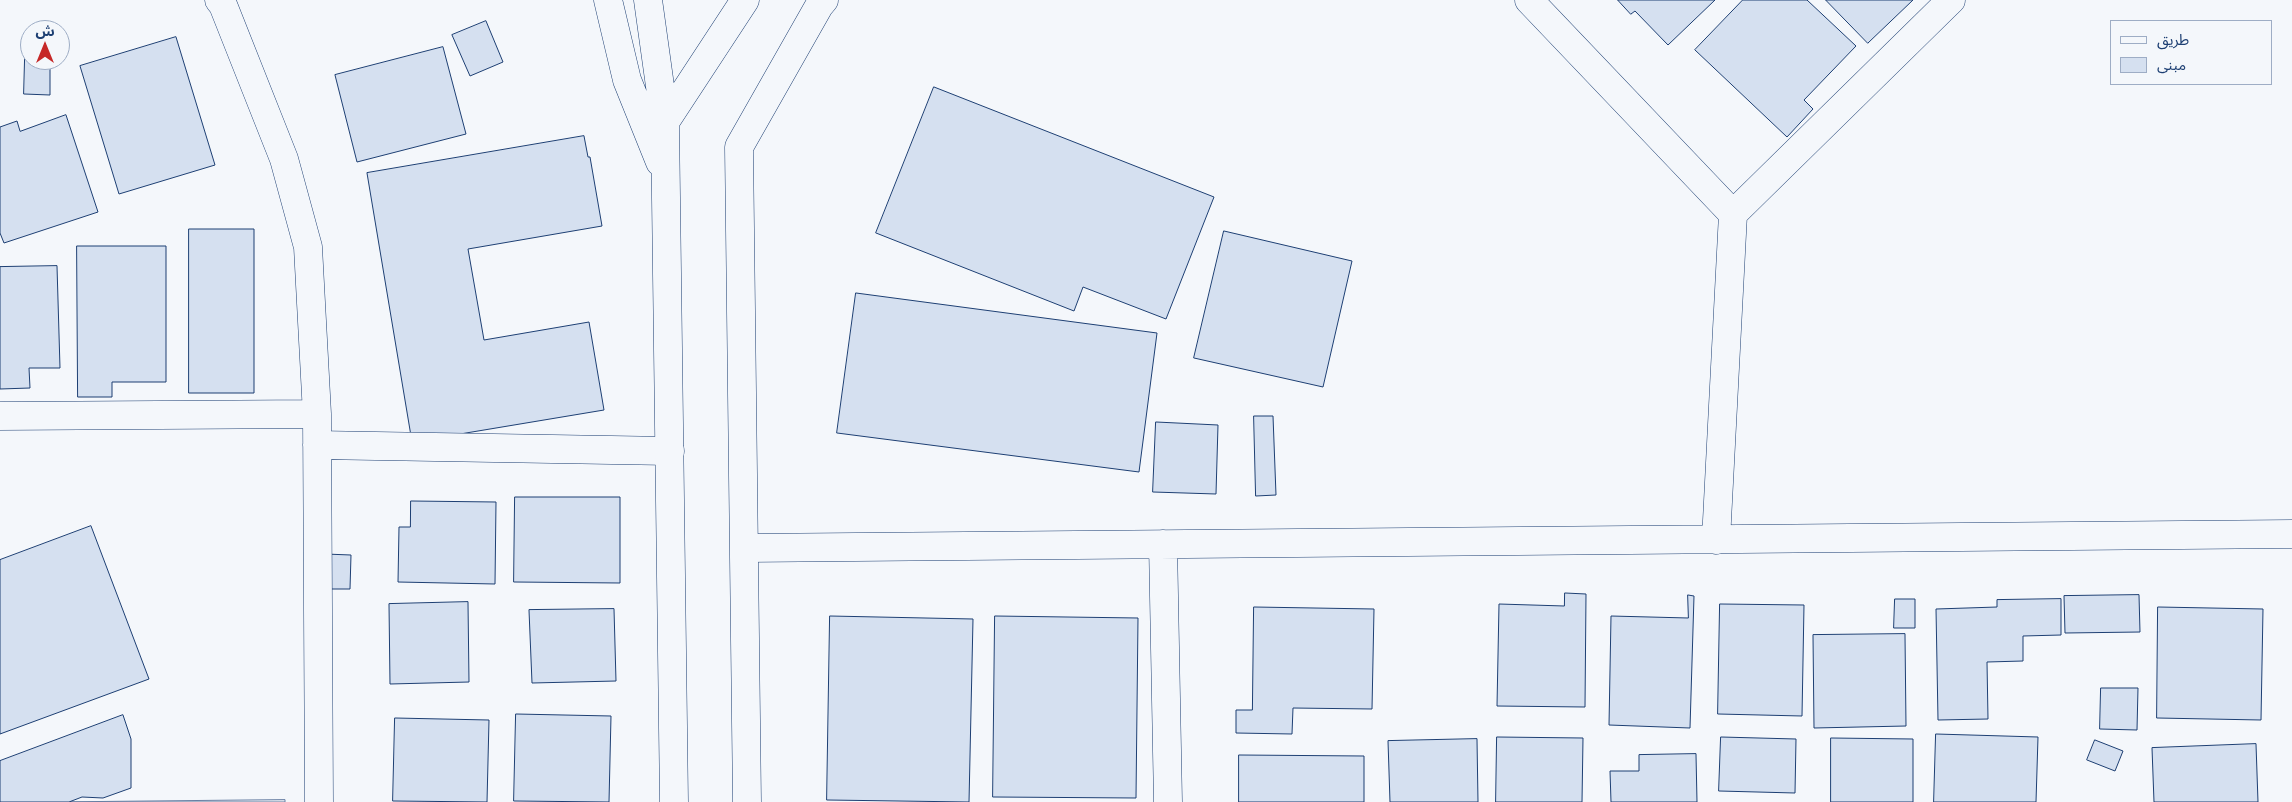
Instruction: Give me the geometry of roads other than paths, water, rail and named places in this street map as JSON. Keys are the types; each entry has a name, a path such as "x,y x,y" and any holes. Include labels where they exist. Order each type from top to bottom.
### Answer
{"street":[{"path":"220,0 224,5 284,159 308,247 317,414 319,802"},
{"path":"608,0 627,80 666,179"},
{"path":"648,0 665,122 674,802"},
{"path":"665,122 745,0"},
{"path":"1530,0 1733,214"},
{"path":"1716,540 1733,214 1951,0"},
{"path":"747,802 739,146 819,2"},
{"path":"0,416 317,414"},
{"path":"317,445 670,451"},
{"path":"745,548 2292,534"},
{"path":"1163,544 1168,802"}]}
